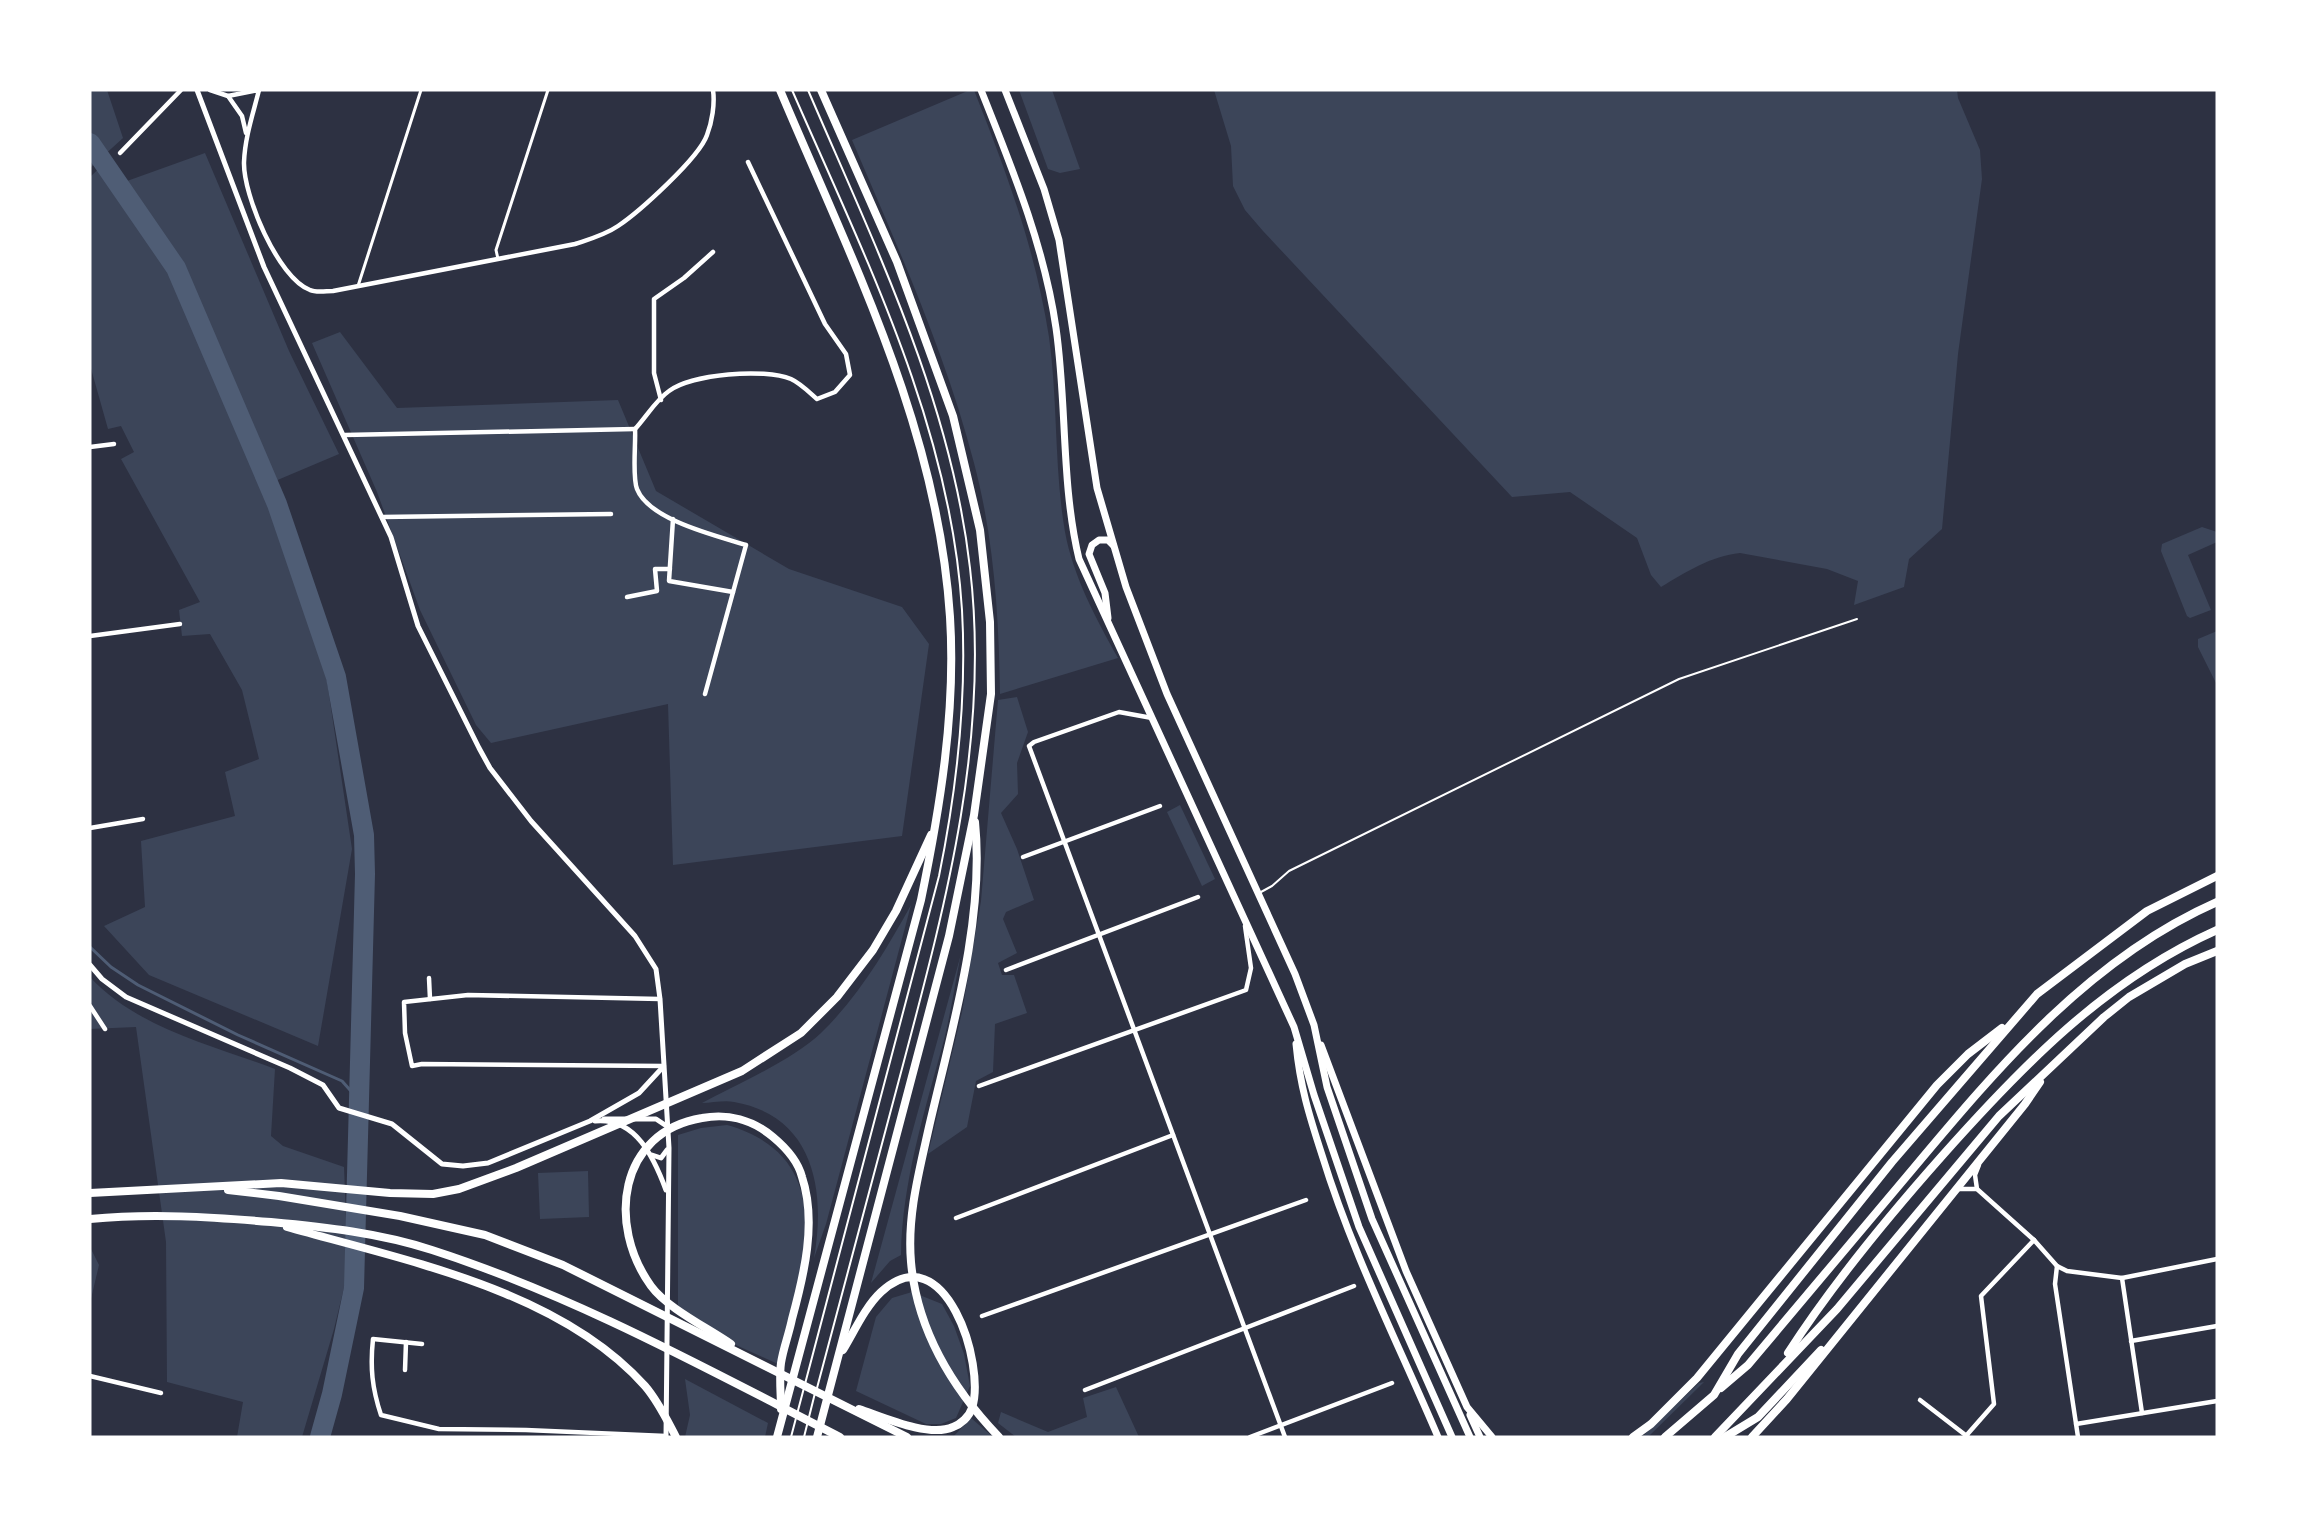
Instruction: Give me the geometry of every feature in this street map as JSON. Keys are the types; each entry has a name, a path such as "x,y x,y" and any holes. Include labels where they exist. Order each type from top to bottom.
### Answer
{"highway":[{"path":"777,1437 921,900 937,822 949,712 950,619 943,546 934,495 897,369 868,294 780,90"},
{"path":"817,1437 933,1005 974,815 991,694 991,652 980,530 952,416 918,317 821,90"},
{"path":"974,815 978,853 961,986 914,1196 910,1239 911,1264 928,1334 941,1361 956,1386 999,1437"},
{"path":"90,1193 281,1183 415,1195 459,1189 492,1179 742,1071 801,1033 837,997 886,930 937,822"},
{"path":"1714,1395 1746,1345 1892,1162 2037,994 2146,911 2217,876"},
{"path":"1665,1437 1748,1365 1936,1141 2032,1034 2078,991 2124,956 2164,930 2217,902"},
{"path":"1779,1367 1818,1307 1848,1269 1920,1181 2012,1080 2068,1027 2121,985 2154,962 2217,930"},
{"path":"1715,1437 1779,1367 1837,1309 1999,1116 2129,997 2186,964 2217,951"},
{"path":"1633,1437 1651,1424 1697,1378 1938,1085 1968,1054 2015,1018"},
{"path":"1752,1437 1787,1399 1957,1189 2025,1104 2049,1068"},
{"path":"755,1360 661,1297 651,1286 630,1245 624,1208 631,1175 645,1149 665,1132 692,1119 724,1116 763,1128 794,1159 802,1175 807,1198 803,1276 781,1363 781,1421"},
{"path":"209,1188 279,1196 400,1216 485,1234 563,1265 907,1437"},
{"path":"90,1219 159,1214 319,1226 392,1239 431,1249 528,1285 612,1321 840,1437"},
{"path":"271,1222 455,1275 568,1324 621,1361 640,1381 664,1414 676,1437"},
{"path":"837,1359 881,1292 910,1278 925,1278 936,1285 950,1301 962,1331 973,1377 974,1392 969,1414 953,1427 945,1429 919,1428 842,1404"},
{"path":"1725,1437 1758,1417 1843,1328"}],"main road":[{"path":"981,90 1023,196 1045,268 1056,328 1074,539 1086,575 1294,1027 1336,1161 1382,1282 1452,1437"},
{"path":"1005,90 1044,189 1059,240 1090,453 1113,545 1162,682 1295,974 1406,1271 1480,1437"},
{"path":"1108,623 1105,593 1089,554 1092,545 1099,540 1108,540 1113,545"},
{"path":"1314,1025 1326,1087 1372,1219 1470,1437"},
{"path":"1294,1027 1300,1084 1333,1190 1368,1282 1438,1437"},
{"path":"1467,1407 1492,1437"}],"street":[{"path":"120,153 181,90"},
{"path":"197,90 264,267 391,537 418,626 490,768 531,821 635,936 656,969 660,999 669,1148 666,1437 526,1430 439,1429 381,1415 372,1386 370,1364 373,1339 422,1344"},
{"path":"210,90 228,96 259,90 247,136 244,165 248,193 274,253 294,280 311,291 333,291 575,244 600,236 619,226 690,162 707,136 714,101 713,90"},
{"path":"358,286 421,90"},
{"path":"498,259 496,250 548,90"},
{"path":"228,96 242,116 247,136"},
{"path":"705,694 746,545 688,526 652,506 637,488 635,429 670,390 736,373 772,373 793,380 817,399 836,392 850,375 846,354 825,324 748,162"},
{"path":"661,400 654,373 654,299 684,278 713,252"},
{"path":"345,435 635,429"},
{"path":"90,447 114,444"},
{"path":"382,517 611,514"},
{"path":"673,519 669,581 733,592"},
{"path":"627,597 657,591 655,569 670,569"},
{"path":"90,636 180,624"},
{"path":"1152,718 1119,712 1034,742 1029,746 1285,1437"},
{"path":"1023,857 1160,806"},
{"path":"90,828 143,819"},
{"path":"1006,970 1198,897"},
{"path":"979,1086 1246,990 1251,968 1244,920"},
{"path":"90,965 102,979 126,997 290,1068 323,1085 339,1108 392,1124 436,1161 463,1166 499,1159 590,1121 639,1093 664,1066"},
{"path":"429,978 430,999"},
{"path":"660,999 468,995 404,1002 405,1033 412,1066 509,1064 664,1066"},
{"path":"90,1006 105,1029"},
{"path":"590,1121 632,1117 656,1119 668,1127"},
{"path":"590,1121 610,1121 625,1127 651,1154 667,1194"},
{"path":"956,1218 1173,1135"},
{"path":"651,1154 661,1158 669,1148"},
{"path":"1981,1157 1975,1175 1977,1189 2034,1240 2057,1266 2074,1273 2121,1278 2217,1259"},
{"path":"1957,1189 1977,1189"},
{"path":"982,1316 1306,1200"},
{"path":"1920,1400 1966,1436 1994,1404 1979,1301 1983,1291 2034,1240"},
{"path":"2057,1266 2055,1284 2078,1437"},
{"path":"2121,1278 2142,1413"},
{"path":"1085,1390 1354,1286"},
{"path":"2131,1341 2217,1326"},
{"path":"405,1370 406,1342"},
{"path":"90,1376 161,1393"},
{"path":"1250,1437 1392,1383"},
{"path":"2076,1424 2217,1401"},
{"path":"523,1437 526,1430"}],"lane":[{"path":"791,1437 939,876 949,827 962,718 963,659 957,561 936,457 894,329 792,90"},
{"path":"804,1437 946,894 971,753 976,633 963,524 937,413 888,274 808,90"},
{"path":"1258,893 1272,886 1289,871 1679,679 1857,619"}],"shaded area":[{"path":"90,90 107,90 123,138 90,168"},
{"path":"974,90 1009,182 1028,242 1043,304 1052,361 1057,459 1065,532 1069,548 1086,597 1118,658 1000,694 991,549 974,463 935,340 852,140"},
{"path":"1019,90 1052,90 1080,169 1060,173 1048,169"},
{"path":"1214,90 1957,90 1958,98 1980,150 1982,179 1958,354 1942,529 1909,559 1904,587 1854,605 1858,581 1827,569 1740,553 1709,561 1661,587 1651,575 1637,538 1570,492 1512,497 1245,210 1233,186 1231,146"},
{"path":"205,153 289,351 339,454 261,487 324,661 352,849 318,1046 149,975 104,926 145,907 141,841 235,816 225,772 259,759 242,690 210,634 182,636 179,610 200,602 121,459 134,452 121,426 108,429 90,365 90,177 109,159 127,181"},
{"path":"340,332 397,408 618,400 656,491 789,569 902,607 929,644 902,836 673,865 668,704 491,743 476,725 420,610 377,492 312,343"},
{"path":"2202,527 2217,532 2217,542 2188,555 2211,610 2190,618 2187,616 2161,551 2162,544"},
{"path":"2217,631 2217,685 2198,647 2198,639"},
{"path":"1017,697 1028,732 1017,763 1018,794 1001,813 1017,849 1034,900 1006,912 1003,919 1017,953 998,963 1002,975 1014,975 1027,1013 995,1024 993,1072 976,1081 967,1127 928,1154 962,1012 981,901 998,700"},
{"path":"1180,805 1215,879 1202,886 1167,812"},
{"path":"911,905 826,1224 814,1258 818,1207 815,1182 798,1140 782,1123 761,1110 730,1101 702,1103 780,1062 810,1043 821,1033 860,988 882,956"},
{"path":"961,954 946,1029 910,1173 905,1200 901,1255 890,1261 871,1283"},
{"path":"90,977 130,1010 153,1022 201,1043 275,1069 271,1136 283,1146 344,1167 348,1271 334,1329 302,1437 237,1437 243,1402 167,1382 166,1242 136,1027 90,1029"},
{"path":"727,1125 765,1142 789,1165 802,1193 806,1225 803,1260 778,1364 727,1341 678,1313 678,1135 701,1128"},
{"path":"588,1171 589,1217 540,1219 538,1173"},
{"path":"90,1247 99,1265 90,1303"},
{"path":"912,1292 942,1304 954,1326 964,1354 970,1386 956,1418 941,1424 926,1424 856,1391 876,1317 892,1298"},
{"path":"685,1379 768,1423 765,1437 685,1437 690,1415"},
{"path":"1704,1382 1648,1437 1642,1437 1699,1383"},
{"path":"1116,1387 1139,1437 1016,1437 998,1423 1001,1412 1048,1432 1087,1417 1083,1398"},
{"path":"971,1418 993,1437 953,1437"}],"waterway":[{"path":"90,143 176,268 277,504 336,677 364,835 365,874 354,1288 332,1394 320,1437"},
{"path":"90,947 111,967 138,985 238,1035 342,1081 358,1099"}]}
